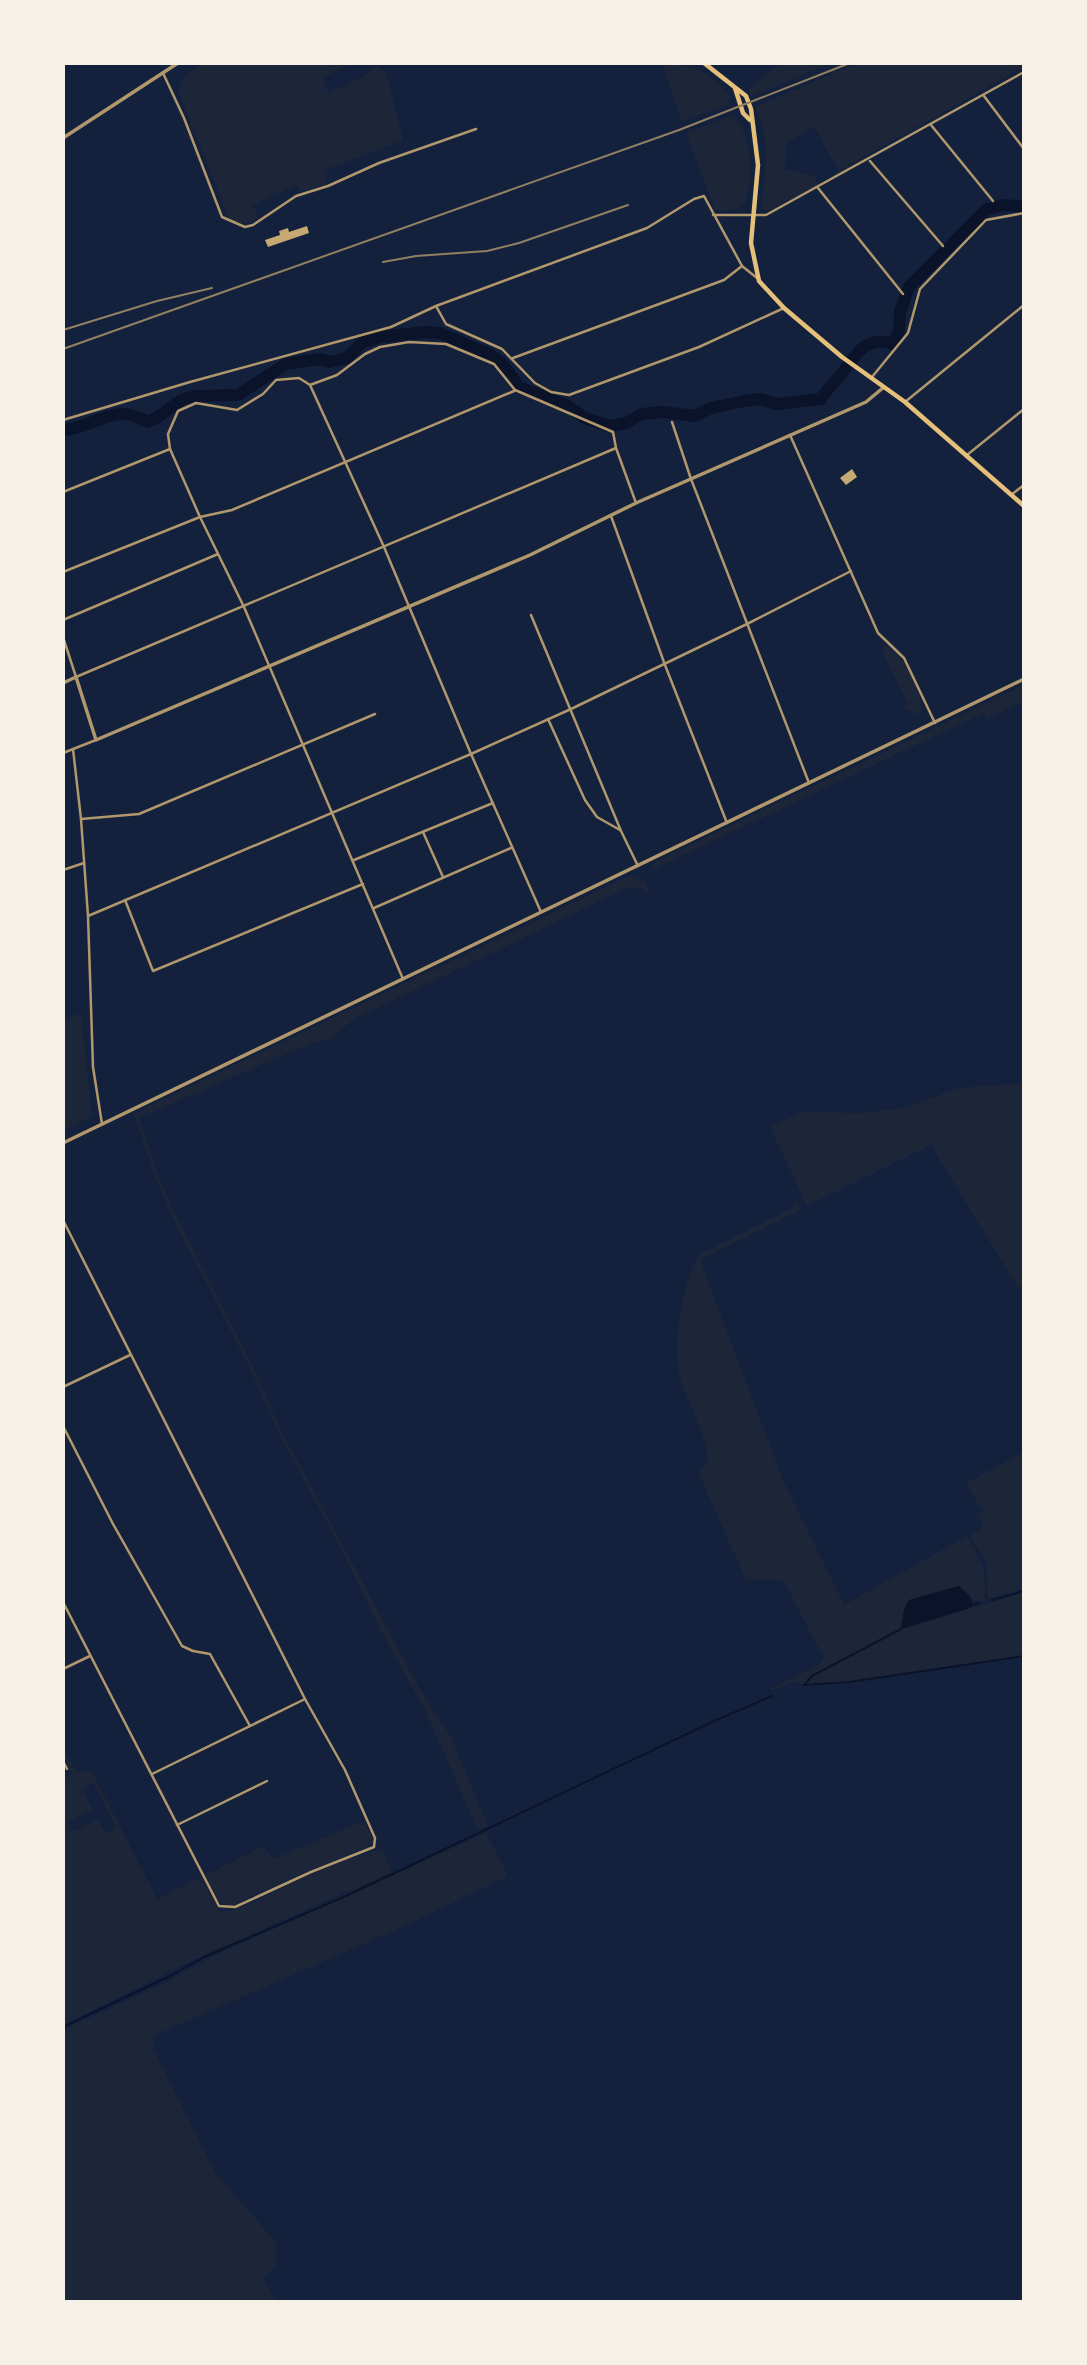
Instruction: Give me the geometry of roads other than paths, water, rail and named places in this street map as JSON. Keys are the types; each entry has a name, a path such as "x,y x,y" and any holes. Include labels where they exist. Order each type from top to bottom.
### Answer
{"main road":[{"path":"704,63 746,96 751,109 758,165 751,243 759,281 784,308 842,357 905,401 1024,506"},
{"path":"735,87 743,113 752,122"}],"street":[{"path":"63,138 178,63"},
{"path":"713,215 766,215 1024,72"},
{"path":"163,73 184,118 222,217 245,227 253,225 293,198 379,163 476,129"},
{"path":"984,95 1024,149"},
{"path":"931,125 993,201"},
{"path":"869,159 943,246"},
{"path":"818,188 903,294"},
{"path":"63,420 391,327 436,306 647,228 704,195 742,266 759,281"},
{"path":"872,377 908,333 920,289 986,220 1024,214"},
{"path":"513,358 724,280 742,266"},
{"path":"905,401 1024,305"},
{"path":"436,306 446,324 502,349 535,383 551,392 569,395 699,347 784,308"},
{"path":"310,385 337,375 365,354 380,347 410,342 446,344 494,364 515,390 613,432 636,503"},
{"path":"403,979 244,607 170,449 168,434 178,411 197,403 237,410 263,394 276,380 299,378 310,385 410,606 511,848 541,912"},
{"path":"63,753 530,555 636,503 866,402 884,387"},
{"path":"63,572 200,517 232,510 515,390"},
{"path":"967,455 1024,409"},
{"path":"671,422 809,783"},
{"path":"790,435 878,633 904,658 935,723"},
{"path":"63,683 616,448"},
{"path":"63,492 170,449"},
{"path":"1011,495 1024,485"},
{"path":"611,516 664,664 727,823"},
{"path":"63,620 219,554"},
{"path":"88,916 571,709 851,571"},
{"path":"531,615 638,866"},
{"path":"63,637 96,740"},
{"path":"63,1143 1024,679"},
{"path":"81,819 139,814 375,714"},
{"path":"548,719 585,800 597,817 621,831"},
{"path":"73,748 88,916 93,1067 102,1124"},
{"path":"353,860 493,803"},
{"path":"423,832 443,878"},
{"path":"374,908 511,848"},
{"path":"63,870 84,863"},
{"path":"125,900 153,971 363,884"},
{"path":"63,1220 305,1699 345,1770 375,1838 374,1847 310,1872 235,1907 219,1906 63,1602"},
{"path":"63,1387 130,1355"},
{"path":"63,1426 113,1524 182,1646 210,1654 250,1726"},
{"path":"63,1669 90,1656"},
{"path":"152,1774 305,1699"},
{"path":"63,1761 67,1769"},
{"path":"177,1825 267,1781"}],"waterway":[{"path":"63,430 124,414 147,422 183,399 195,396 238,395 286,364 320,359 330,362 347,358 363,342 425,332 440,333 489,354 502,363 519,387 566,405 585,418 609,426 627,423 641,414 663,412 694,416 711,408 744,401 760,399 776,404 821,399 863,348 875,342 893,344 899,331 900,312 909,287 987,209 1005,205 1024,207"},
{"path":"992,1600 1024,1591"},
{"path":"973,1605 979,1603"},
{"path":"804,1685 812,1676 901,1629"},
{"path":"804,1685 849,1682 1024,1656"},
{"path":"63,2027 204,1957 346,1896 772,1696"}],"railway":[{"path":"63,349 679,130 850,63"},
{"path":"383,262 416,256 487,251 519,243 628,205"},
{"path":"63,330 157,301 212,288"}]}
